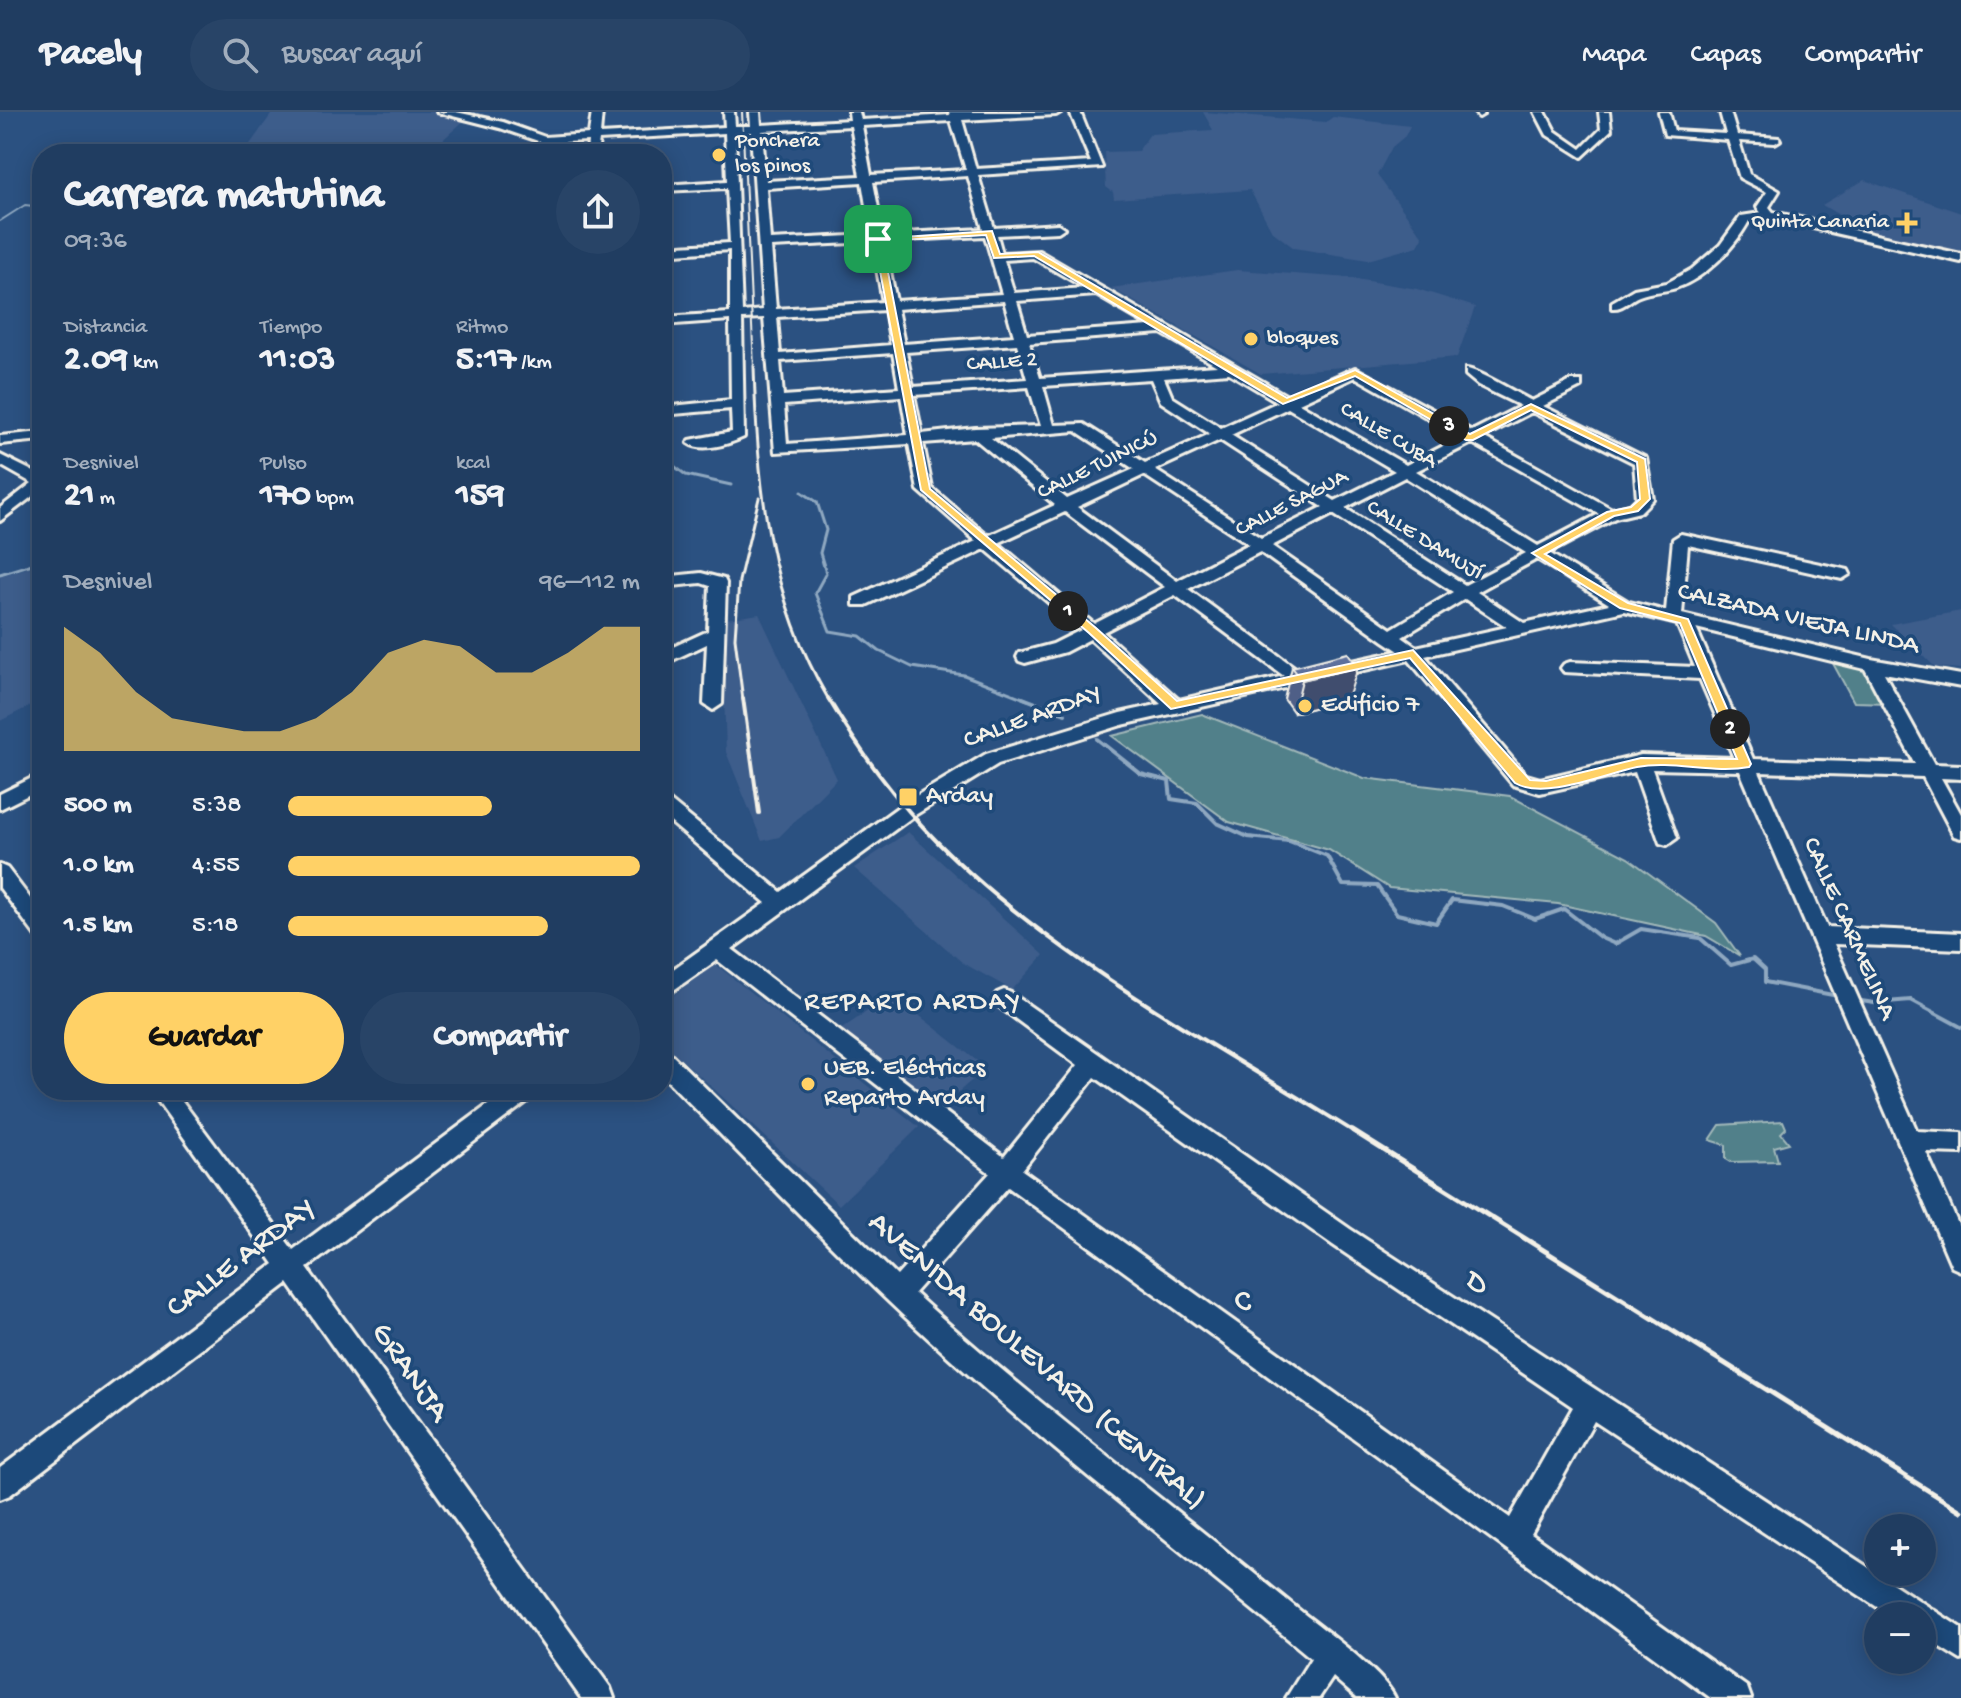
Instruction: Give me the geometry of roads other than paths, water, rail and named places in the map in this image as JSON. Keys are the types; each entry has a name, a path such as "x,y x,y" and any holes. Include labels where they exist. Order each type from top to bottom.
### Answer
{"street":[{"path":"442,112 503,125 544,140 756,129 855,118 1056,112"},
{"path":"593,144 597,112"},
{"path":"695,443 726,440 739,434 736,404 736,246 729,112"},
{"path":"755,112 780,449 975,432 1079,427 1261,545 1413,653 1520,780 1528,785 1546,785 1641,762 1961,772"},
{"path":"760,185 1098,165 1075,112"},
{"path":"1540,112 1551,133 1582,154 1606,130 1604,112"},
{"path":"1664,112 1669,133 1775,140"},
{"path":"1725,112 1744,176 1773,191 1763,207 1769,215"},
{"path":"955,115 1048,427"},
{"path":"855,118 925,490 1092,631 1175,706"},
{"path":"672,187 731,184"},
{"path":"1616,305 1636,293 1674,285 1720,250 1739,232 1745,218 1769,215 1961,258"},
{"path":"765,244 1058,228"},
{"path":"672,250 736,246"},
{"name":"CALLE CUBA","path":"997,257 1035,254 1404,470 1624,606"},
{"path":"672,320 1101,291"},
{"path":"773,358 1162,329"},
{"name":"CALLE 2","path":"776,401 1231,369"},
{"name":"CALLE TUINICÚ","path":"860,601 1355,372 1469,438"},
{"path":"1390,637 1465,592 1610,514 1635,509 1645,499 1641,461 1483,382 1471,372"},
{"name":"CALLE DAMUJÍ","path":"1156,374 1166,399 1522,629"},
{"name":"CALLE SAGUA","path":"1025,657 1059,648 1576,384"},
{"path":"672,410 736,404"},
{"path":"975,432 1066,506 1300,680"},
{"path":"0,440 32,437"},
{"path":"1469,438 1610,514"},
{"path":"0,459 32,477"},
{"path":"0,516 32,490"},
{"path":"1679,620 1681,539 1842,574"},
{"path":"672,577 701,578 718,583 713,704"},
{"name":"CALZADA VIEJA LINDA","path":"1624,606 1871,665 1961,681"},
{"name":"CALLE ARDAY","path":"672,982 908,810 992,759 1060,736 1175,706 1624,606"},
{"name":"CALLE CARMELINA","path":"1679,620 1707,673 1961,1259"},
{"path":"672,654 715,634"},
{"path":"1871,665 1961,831"},
{"path":"1570,668 1707,673"},
{"path":"1641,762 1667,838"},
{"path":"0,802 32,785"},
{"path":"672,813 780,903"},
{"path":"0,873 32,916"},
{"path":"1820,935 1961,941"},
{"name":"C","path":"717,949 1006,1172 1736,1698"},
{"name":"D","path":"1004,999 1589,1404 1895,1602"},
{"path":"898,1293 1006,1172 1093,1063"},
{"name":"AVENIDA BOULEVARD (CENTRAL)","path":"672,1070 898,1293 1118,1485 1331,1655 1380,1698"},
{"name":"GRANJA","path":"168,1100 599,1698"},
{"name":"CALLE ARDAY","path":"0,1485 512,1100"},
{"path":"1911,1141 1961,1143"},
{"path":"1515,1536 1589,1404"},
{"path":"1936,1628 1961,1645"},
{"path":"1301,1698 1331,1655"}],"waterway":[{"path":"0,221 25,205 32,206"},
{"path":"672,466 686,475 731,485"},
{"path":"802,492 817,502 826,530 820,553 826,573 815,593 830,631 860,636 879,651 912,667 964,675 1028,700"},
{"path":"0,574 32,564"},
{"path":"1023,698 1065,714"},
{"path":"1097,739 1141,774 1169,781 1171,799 1197,803 1217,823 1248,837 1289,841 1327,856 1343,885 1377,886 1397,914 1436,923 1452,900 1503,906 1535,919 1564,909 1601,938 1615,944 1641,929 1700,938 1731,965 1753,959 1765,970 1765,982 1838,996"},
{"path":"1855,1000 1874,1003 1911,1000 1961,1027"}],"railway":[{"path":"742,112 754,368"},
{"path":"754,366 758,453 779,580 808,661 829,700"},
{"path":"743,700 735,638 739,581 759,498"},
{"path":"743,698 759,813"},
{"path":"828,698 873,766 911,814 970,873 1021,916 1130,994 1356,1133"},
{"path":"1353,1131 1961,1511"}],"place":[{"name":"Ponchera los pinos","path":"719,155"},
{"name":"Quinta Canaria","path":"1907,223"},
{"name":"bloques","path":"1251,339"},
{"name":"Edificio 7","path":"1305,706"},
{"name":"Arday","path":"908,797"},
{"name":"UEB. Eléctricas Reparto Arday","path":"808,1084"}],"district":[{"name":"REPARTO ARDAY","path":"913,1003"}]}
